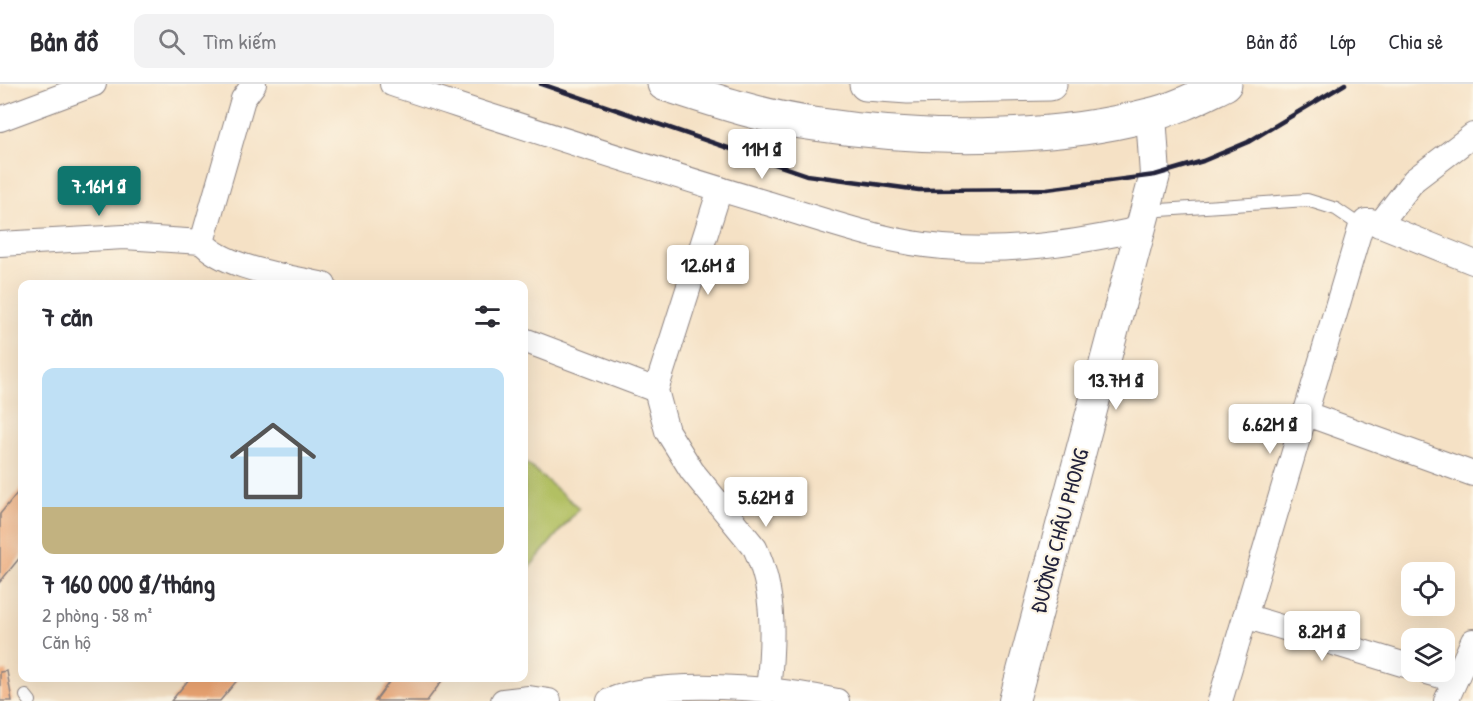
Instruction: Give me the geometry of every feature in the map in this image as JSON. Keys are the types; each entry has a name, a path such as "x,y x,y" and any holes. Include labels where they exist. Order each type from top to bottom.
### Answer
{"main road":[{"path":"664,84 741,109 802,122 900,133 1069,130 1151,115 1193,100 1225,84"},
{"path":"866,84 909,86 1050,84"}],"street":[{"path":"0,119 93,84"},
{"path":"202,242 243,99 255,84"},
{"path":"392,84 720,189 891,240 943,247 1031,247 1143,220"},
{"name":"ĐƯỜNG CHÂU PHONG","path":"1014,701 1155,175 1151,115"},
{"path":"1220,701 1304,413 1370,225 1414,180 1473,135"},
{"path":"720,189 656,390 667,431 692,471 755,548 760,559 772,616 768,691"},
{"path":"1370,225 1473,262"},
{"path":"0,244 124,237 202,242 211,252 231,261 305,280"},
{"path":"528,342 656,390"},
{"path":"1304,413 1473,474"},
{"path":"1245,616 1401,664"},
{"path":"1437,682 1450,695 1473,641"},
{"path":"609,701 628,693 650,688 768,691 837,701"},
{"path":"503,701 529,698 549,701"}],"lane":[{"path":"1143,220 1307,200 1336,208 1370,225"}],"green space":[{"path":"528,464 579,508 528,569"}],"building":[{"path":"18,492 18,560 0,582 0,514"},
{"path":"7,671 12,701 0,701 0,672"},
{"path":"187,682 236,682 220,701 171,701"},
{"path":"389,682 441,682 427,701 375,701"}],"railway":[{"path":"541,84 807,175 919,190 1047,189 1155,175 1203,161 1248,142 1345,84"}]}
